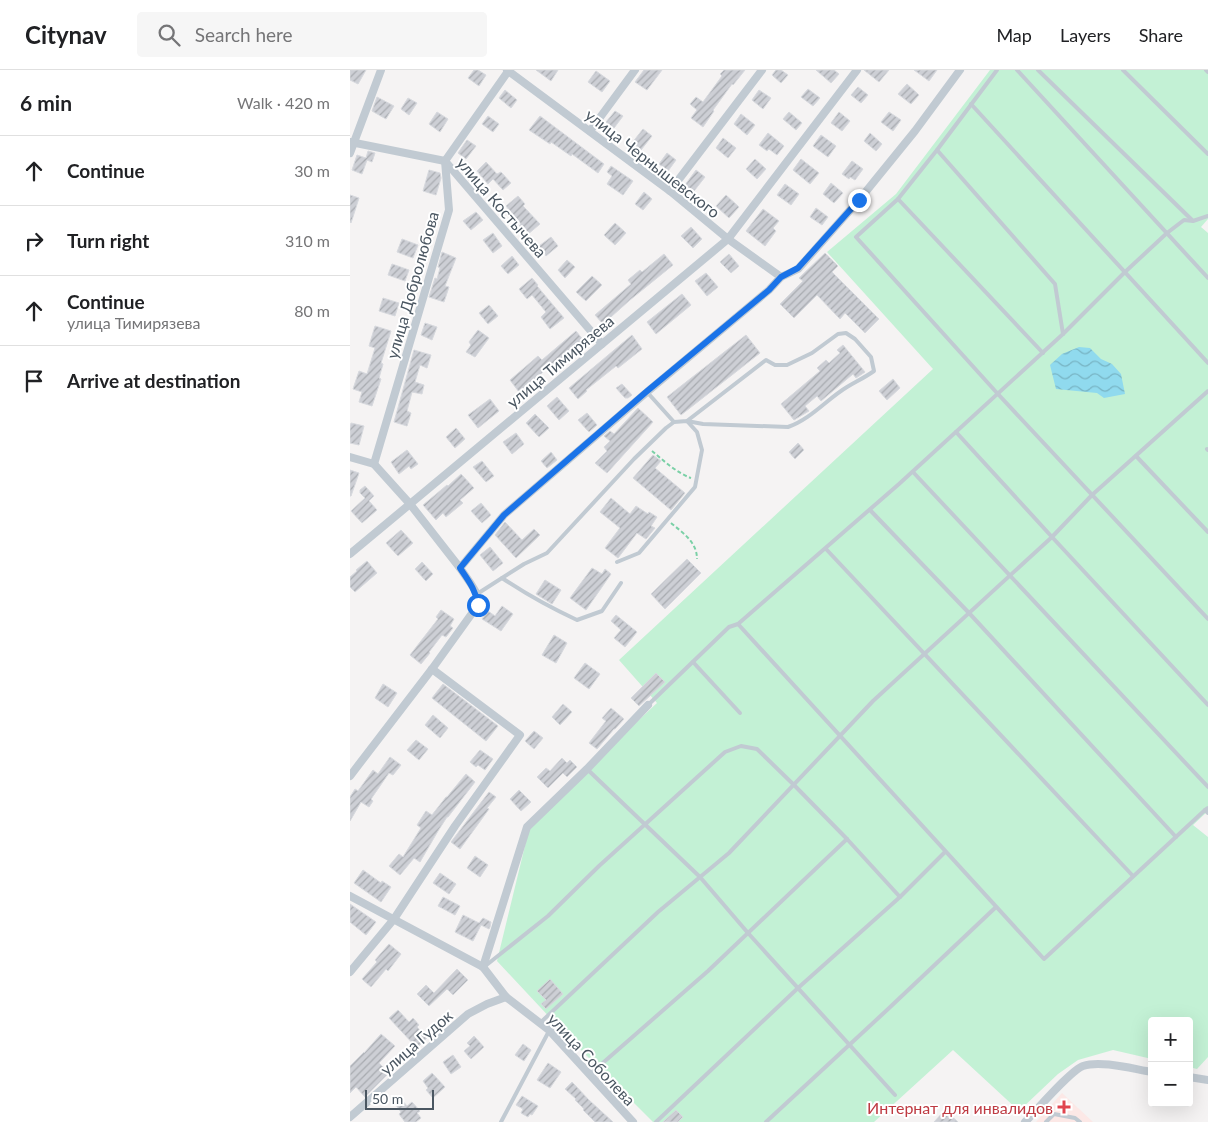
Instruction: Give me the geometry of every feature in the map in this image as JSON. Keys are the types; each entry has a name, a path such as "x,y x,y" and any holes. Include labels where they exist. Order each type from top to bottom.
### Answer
{"street":[{"path":"350,153 352,142 381,70"},
{"path":"445,161 508,70"},
{"name":"улица Чернышевского","path":"508,70 670,191 728,239 781,277"},
{"path":"590,131 635,70"},
{"path":"670,191 762,70"},
{"name":"улица Тимирязева","path":"350,554 728,239 857,70"},
{"path":"460,568 504,515 646,392 769,290 781,277 798,268 859,200 915,131 960,70"},
{"name":"улица Костычева","path":"352,142 445,161 602,344"},
{"name":"улица Добролюбова","path":"374,464 449,210 445,161"},
{"path":"350,457 374,464 410,504 471,584 476,594 478,605 350,776"},
{"path":"350,972 394,919 455,826 520,734 432,668"},
{"path":"350,896 483,967 527,827 587,769 648,705"},
{"name":"улица Соболева","path":"483,967 506,997 549,1030 630,1121"},
{"name":"улица Гудок","path":"350,1117 468,1014 506,997"},
{"path":"1026,1122 1082,1066 1099,1064 1148,1071"},
{"path":"1193,1078 1208,1080"}],"lane":[{"path":"997,70 898,199 856,237 998,394 1208,619"},
{"path":"1017,70 1208,278"},
{"path":"1038,70 1193,222"},
{"path":"1123,70 1208,154"},
{"path":"971,104 1208,363"},
{"path":"937,150 1055,284 1063,334"},
{"path":"898,199 1043,353"},
{"path":"648,705 729,627 738,624 826,549 998,394 1167,233 1184,220 1193,222 1208,216"},
{"path":"476,594 524,564 547,553 634,459 674,422 788,426 798,423 846,387 874,371 871,357 855,339 846,333 838,334 812,353 787,365 775,365 766,360 686,421"},
{"path":"540,1023 658,912 729,853 873,701 1052,537 1092,495 1208,391"},
{"path":"646,392 674,422"},
{"path":"617,562 639,553 695,487 702,450 696,432 686,421"},
{"path":"956,432 1208,704"},
{"path":"1136,456 1208,532"},
{"path":"912,472 1208,787"},
{"path":"870,510 970,614 1176,837"},
{"path":"826,549 1133,876"},
{"path":"502,578 520,590 577,620 602,611 621,584"},
{"path":"738,624 1044,958 1207,810"},
{"path":"693,662 740,713"},
{"path":"483,967 548,916 599,866 725,752 741,746 757,749 847,839 900,898"},
{"path":"587,769 700,877 748,933 895,1095"},
{"path":"590,1076 708,971 847,839"},
{"path":"656,1122 798,988 900,898 945,852"},
{"path":"766,1122 996,907"},
{"path":"501,1122 549,1030"},
{"path":"1046,1122 1054,1114 1075,1118 1080,1122"}],"path":[{"path":"647,446 664,462 686,476 697,480"},
{"path":"668,520 691,540 697,551 697,558"}],"shaded area":[{"name":"Интернат для инвалидов","path":"1062,1093 1093,1122 1036,1122"}],"green space":[{"path":"990,70 1208,70 1208,219 1201,227 1208,233 1208,811 1193,825 1208,837 1208,1057 1197,1069 1193,1068 1193,1017 1148,1017 1148,1058 1113,1050 1078,1060 1058,1074 1019,1111 953,1050 874,1122 653,1122 569,1038 497,961 531,821 657,703 619,660 933,369 827,252 896,194"}],"water":[{"path":"1079,347 1090,348 1101,359 1112,364 1121,374 1125,394 1104,398 1097,393 1056,389 1050,365 1062,354"}],"building":[{"path":"350,70 366,70 358,84 350,80"},
{"path":"474,70 478,70 486,75 479,86 468,78"},
{"path":"536,70 558,70 551,81"},
{"path":"644,70 662,70 647,90 635,82"},
{"path":"724,70 745,70 732,84 703,127 691,118 697,110 690,104 696,97 703,102 722,76 720,74"},
{"path":"776,70 781,70 788,75 781,83 772,75"},
{"path":"816,70 834,70 839,74 831,83"},
{"path":"864,70 889,70 879,82"},
{"path":"914,70 937,70 929,81"},
{"path":"596,71 610,81 602,92 588,82"},
{"path":"907,84 919,95 911,104 898,94"},
{"path":"858,87 868,95 861,103 851,95"},
{"path":"808,89 820,98 813,106 801,97"},
{"path":"505,90 517,100 511,108 499,98"},
{"path":"759,90 771,98 763,109 752,100"},
{"path":"377,97 394,106 386,119 372,111"},
{"path":"408,98 417,103 409,115 401,109"},
{"path":"615,111 623,116 614,128 606,122"},
{"path":"437,112 448,119 440,132 429,124"},
{"path":"789,112 802,123 796,130 783,119"},
{"path":"839,112 850,121 842,131 831,123"},
{"path":"889,112 901,120 893,131 881,122"},
{"path":"741,114 755,125 747,135 734,124"},
{"path":"488,116 499,124 493,132 482,124"},
{"path":"540,116 604,164 598,173 572,154 571,156 529,130"},
{"path":"643,129 652,136 641,150 632,143"},
{"path":"768,133 784,146 777,155 759,145"},
{"path":"870,133 882,144 876,151 864,141"},
{"path":"821,135 836,146 828,157 813,146"},
{"path":"723,138 736,148 728,158 716,148"},
{"path":"467,140 476,146 466,159 458,153"},
{"path":"368,151 375,153 372,162 367,160 362,174 352,170 357,155 366,158"},
{"path":"667,153 676,160 668,171 659,164"},
{"path":"755,159 766,169 757,179 746,169"},
{"path":"801,159 819,173 810,184 793,170"},
{"path":"852,161 863,169 855,180 850,177 849,179 842,174"},
{"path":"486,162 497,174 501,172 511,183 503,190 493,179 488,184 477,171"},
{"path":"611,166 633,181 623,195 607,184 612,176 607,172"},
{"path":"429,170 440,173 441,178 436,195 423,191"},
{"path":"696,170 705,177 694,191 685,185"},
{"path":"831,183 843,193 834,203 823,194"},
{"path":"785,184 799,194 791,205 777,195"},
{"path":"644,192 652,199 643,210 635,204"},
{"path":"350,195 359,198 351,223 350,222"},
{"path":"726,195 739,207 729,218 716,206"},
{"path":"518,196 525,204 523,206 540,224 527,235 519,226 521,224 506,206"},
{"path":"816,208 828,217 822,225 810,217"},
{"path":"763,209 779,221 773,228 776,231 765,246 746,231"},
{"path":"476,212 483,220 471,230 463,221"},
{"path":"615,223 626,233 615,245 604,235"},
{"path":"691,227 702,239 693,248 681,236"},
{"path":"493,233 502,246 493,253 483,240"},
{"path":"551,237 558,246 546,256 539,246"},
{"path":"402,239 418,245 413,258 397,252"},
{"path":"442,252 456,258 445,286 449,287 444,302 429,297 435,278 437,279"},
{"path":"825,253 838,266 832,272 879,319 865,333 845,313 840,319 817,295 794,318 780,304 803,281 799,278"},
{"path":"664,254 673,265 603,324 595,315 631,284 628,280 640,270 642,272"},
{"path":"729,254 739,266 731,273 720,262"},
{"path":"512,256 519,265 508,274 501,266"},
{"path":"567,260 575,267 565,278 558,270"},
{"path":"392,264 409,270 405,281 388,275"},
{"path":"706,273 718,287 707,296 695,281"},
{"path":"592,276 602,285 586,301 576,292"},
{"path":"532,278 564,318 550,329 541,317 546,312 532,295 527,299 519,289"},
{"path":"682,294 691,305 656,334 647,322"},
{"path":"383,298 399,303 395,316 379,311"},
{"path":"489,305 498,316 488,324 479,313"},
{"path":"425,323 437,327 432,340 421,335"},
{"path":"375,326 391,331 381,363 383,364 379,378 381,379 372,406 359,402 362,392 353,389 359,371 367,374 375,348 369,346"},
{"path":"478,330 489,338 475,357 466,352 471,345 469,342"},
{"path":"576,331 584,341 538,376 541,380 533,386 531,383 519,392 510,380 538,356 542,360"},
{"path":"632,335 642,349 618,368 616,366 586,390 578,399 569,388"},
{"path":"746,335 760,353 681,415 667,397"},
{"path":"843,345 865,372 856,378 853,374 821,401 817,396 805,406 809,411 794,420 781,404 820,371 817,368 826,360 829,363 840,353 837,350"},
{"path":"414,350 431,355 427,368 420,365 415,382 424,385 422,394 412,392 407,411 411,413 407,426 394,422"},
{"path":"893,379 900,388 887,400 879,391"},
{"path":"622,384 632,395 628,398 625,398 616,388"},
{"path":"557,397 569,411 559,420 547,406"},
{"path":"490,399 499,411 478,428 468,415"},
{"path":"638,408 653,422 607,473 595,463 607,451 604,447 610,441 604,436 610,431 614,434"},
{"path":"587,413 597,425 589,432 578,420"},
{"path":"535,414 549,428 539,437 526,423"},
{"path":"351,423 364,426 359,445 350,443"},
{"path":"456,428 465,439 455,448 446,437"},
{"path":"516,433 524,444 512,454 503,442"},
{"path":"798,443 804,450 795,459 789,452"},
{"path":"407,450 418,464 411,469 409,466 399,474 391,462"},
{"path":"551,452 557,460 547,468 541,461"},
{"path":"653,455 661,461 655,468 685,493 671,510 633,478"},
{"path":"482,461 494,476 486,482 473,467"},
{"path":"350,470 359,473 351,496 350,496"},
{"path":"461,474 474,488 460,500 463,503 446,517 443,513 436,520 423,505"},
{"path":"365,486 374,496 369,501 377,510 362,523 351,511 365,498 360,493 360,490"},
{"path":"611,498 630,514 636,506 648,514 649,512 657,517 651,526 655,528 646,539 637,533 618,558 605,548 620,528 600,512"},
{"path":"481,503 491,515 482,523 471,511"},
{"path":"505,522 522,540 534,529 540,535 516,558 495,535"},
{"path":"401,530 413,543 398,556 386,543"},
{"path":"490,547 503,563 493,571 480,555"},
{"path":"687,559 701,573 665,609 651,594"},
{"path":"367,561 377,573 355,592 350,587 350,577"},
{"path":"422,562 433,574 426,581 415,569"},
{"path":"592,568 602,574 605,569 611,574 586,610 570,598"},
{"path":"545,580 561,590 552,604 536,594"},
{"path":"502,606 513,614 501,631 482,619 488,611 495,616"},
{"path":"441,610 454,619 450,626 453,628 446,637 442,635 421,664 410,655 438,619 436,617"},
{"path":"616,615 637,632 625,647 614,638 621,630 611,621"},
{"path":"554,635 567,643 556,663 542,655"},
{"path":"585,663 600,674 589,689 574,678"},
{"path":"656,673 665,682 639,706 631,698"},
{"path":"383,684 397,693 388,707 375,698"},
{"path":"443,684 498,726 486,741 432,698"},
{"path":"563,704 572,712 560,725 552,717"},
{"path":"611,708 624,719 597,749 589,743 606,721 602,718"},
{"path":"433,715 448,728 440,738 425,725"},
{"path":"534,731 543,738 534,749 525,741"},
{"path":"416,740 428,749 419,760 407,750"},
{"path":"480,750 493,759 485,770 478,765 476,767 470,762"},
{"path":"390,757 401,765 393,775 389,773 371,799 373,801 369,807 361,802 350,821 350,797 355,789 358,791 373,770 378,774"},
{"path":"562,758 567,763 570,760 577,767 567,777 563,773 548,788 537,777 546,768 550,771"},
{"path":"466,774 475,782 447,817 420,862 414,858 400,875 389,866 399,854 403,857 421,828 417,825 426,811 432,815"},
{"path":"519,790 531,802 521,811 510,799"},
{"path":"489,792 496,797 460,849 451,842"},
{"path":"475,856 488,865 480,877 467,868"},
{"path":"363,870 381,883 382,881 391,887 381,902 354,883"},
{"path":"440,873 456,884 449,894 433,883"},
{"path":"443,897 460,906 455,915 438,906"},
{"path":"350,904 376,922 366,935 350,922"},
{"path":"463,915 479,923 483,918 491,922 490,927 489,929 481,925 473,941 455,932"},
{"path":"389,944 401,954 388,971 386,969 371,987 362,979"},
{"path":"457,969 468,980 453,995 447,989 429,1006 417,994 426,985 434,993"},
{"path":"550,979 563,994 546,1009 541,1004 546,1000 537,991"},
{"path":"398,1010 409,1022 413,1018 419,1025 417,1027 427,1038 417,1048 389,1018"},
{"path":"381,1034 395,1046 379,1063 389,1073 365,1097 356,1087 350,1093 350,1066"},
{"path":"474,1036 484,1047 471,1059 464,1051 470,1046 467,1043"},
{"path":"523,1044 531,1050 524,1061 515,1055"},
{"path":"453,1055 461,1067 451,1074 443,1062"},
{"path":"548,1063 561,1072 550,1088 537,1080"},
{"path":"432,1073 445,1087 433,1098 426,1090 428,1088 423,1081"},
{"path":"572,1082 613,1122 595,1122 565,1089"},
{"path":"522,1096 538,1106 532,1115 530,1114 528,1117 521,1113 523,1109 516,1105"},
{"path":"402,1100 407,1106 412,1102 420,1111 417,1113 421,1118 416,1122 405,1122 399,1114 401,1112 396,1105"},
{"path":"676,1110 683,1117 678,1122 663,1122"},
{"path":"945,1110 958,1122 934,1122"}],"place":[{"name":"Интернат для инвалидов","path":"1064,1107"}],"route":[{"path":"478,605 476,594 460,568 504,515 646,392 769,290 781,277 798,268 859,200"}]}
